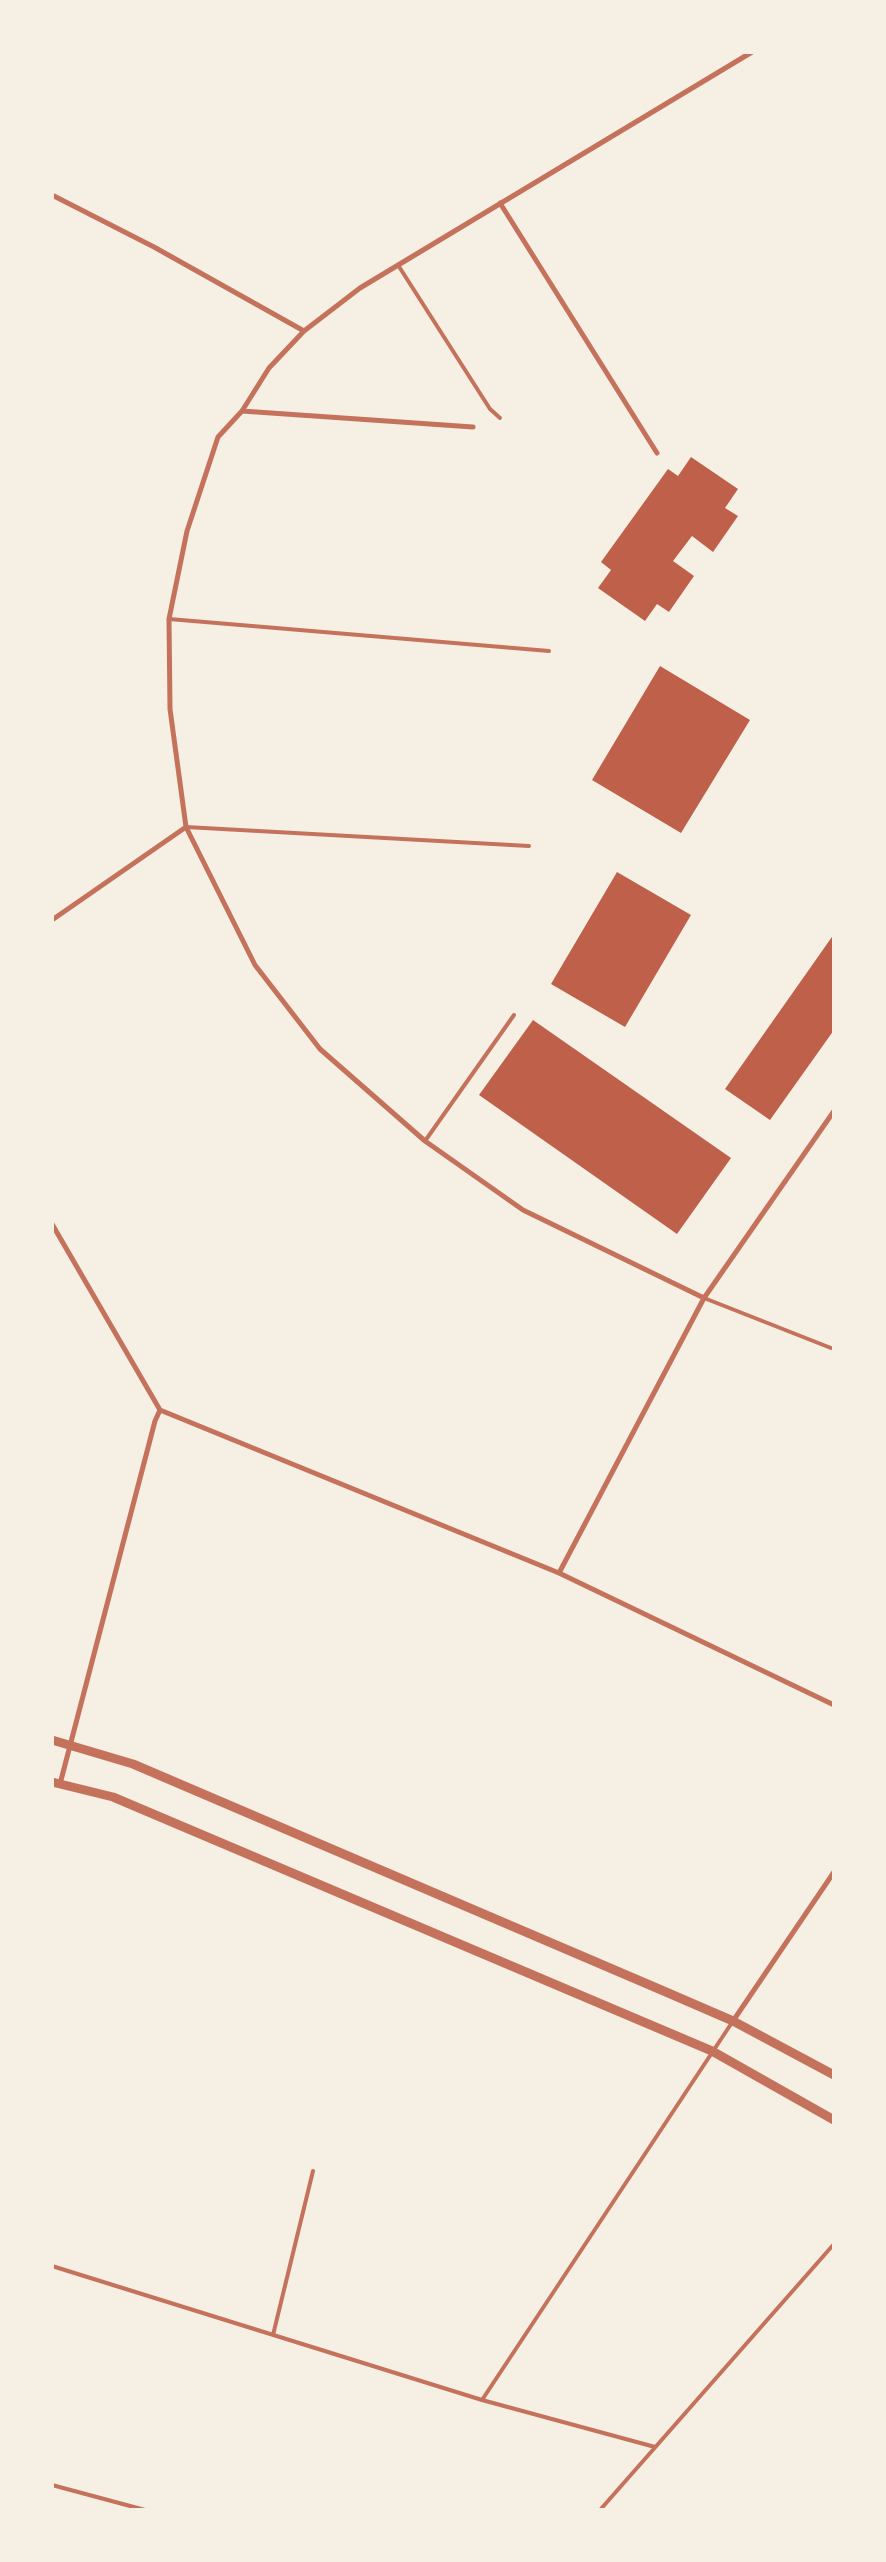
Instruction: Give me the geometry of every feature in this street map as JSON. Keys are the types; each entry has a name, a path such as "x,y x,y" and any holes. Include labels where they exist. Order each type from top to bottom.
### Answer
{"street":[{"path":"704,1298 523,1210 425,1141 320,1049 255,965 186,828 170,708 169,619 187,531 218,437 242,411 268,368 304,331 360,288 752,52"},
{"path":"52,195 154,247 304,331"},
{"path":"500,203 657,453"},
{"path":"242,411 473,427"},
{"path":"52,920 186,828"},
{"path":"559,1573 704,1298 834,1111"},
{"path":"52,1224 160,1410 559,1573 834,1705"},
{"path":"160,1410 155,1421 71,1745 56,1783 113,1797 712,2051 834,2120"},
{"path":"52,1740 133,1764 733,2021 834,2074"},
{"path":"733,2021 834,1872"}],"lane":[{"path":"398,265 490,409 500,418"},
{"path":"169,619 549,652"},
{"path":"186,828 529,846"},
{"path":"425,1141 514,1015"},
{"path":"704,1298 831,1348"},
{"path":"482,2400 733,2021"},
{"path":"273,2335 313,2171"},
{"path":"600,2510 834,2244"},
{"path":"52,2266 482,2400 655,2447"},
{"path":"52,2486 145,2510"}],"building":[{"path":"691,457 738,489 725,508 738,516 713,552 692,536 673,561 694,576 669,612 657,604 645,621 598,588 611,570 601,562 668,469 678,476"},
{"path":"660,666 750,720 681,833 592,780"},
{"path":"617,872 691,915 625,1027 551,984"},
{"path":"834,934 834,1030 770,1120 725,1089"},
{"path":"533,1020 731,1158 677,1234 479,1095"}]}
